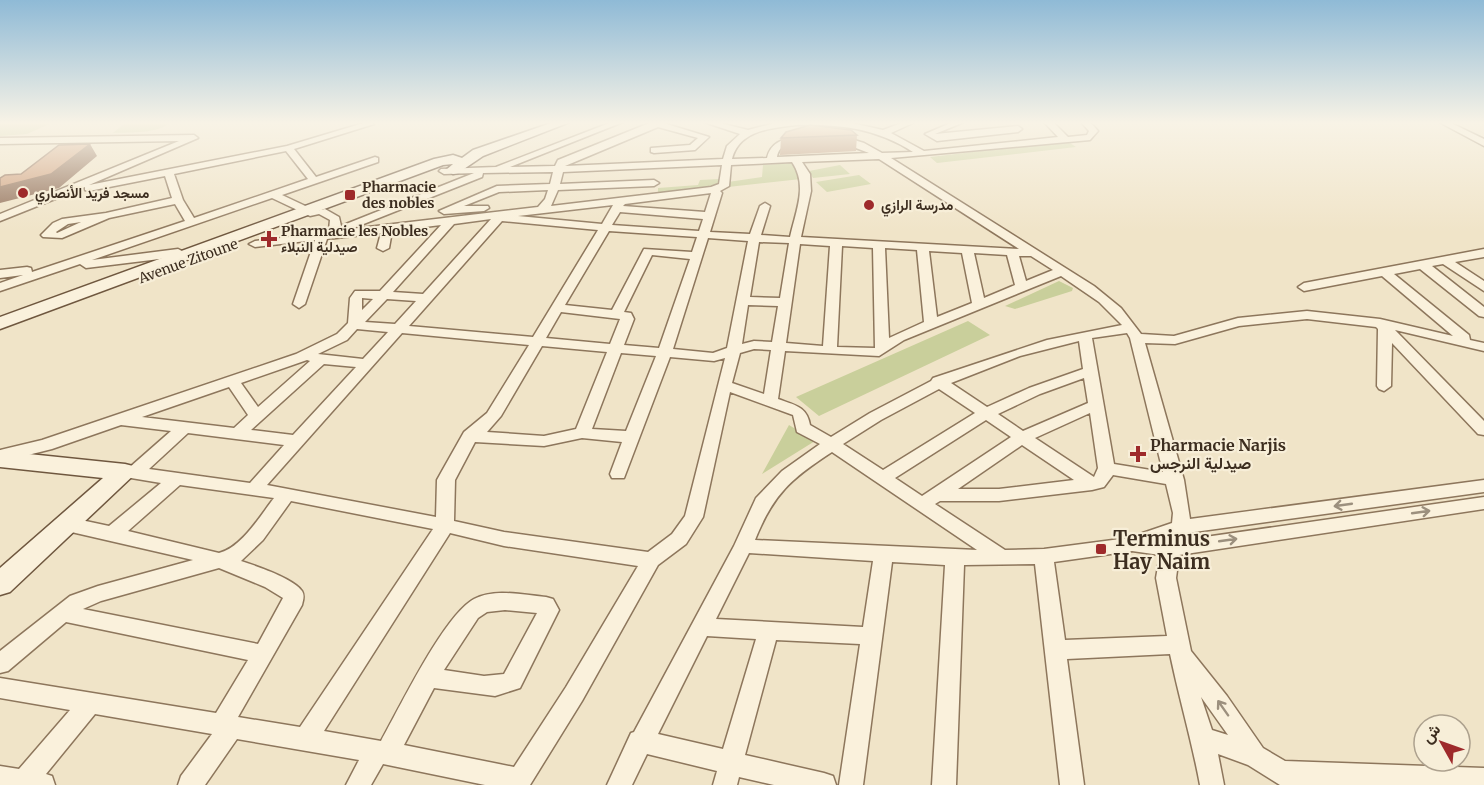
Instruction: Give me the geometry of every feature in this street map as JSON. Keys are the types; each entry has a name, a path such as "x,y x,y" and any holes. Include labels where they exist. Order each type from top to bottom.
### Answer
{"main road":[{"name":"Avenue Zitoune","path":"0,322 419,176 457,159"},
{"path":"441,165 463,164 470,159"},
{"name":"Avenue Zitoune","path":"0,330 314,212"},
{"path":"4,460 130,473"},
{"path":"0,584 130,473"}],"street":[{"path":"0,218 142,159"},
{"path":"72,188 94,188 235,159"},
{"path":"297,159 314,180"},
{"path":"299,304 322,237 523,159"},
{"path":"541,211 550,200 557,169 565,160 570,159"},
{"path":"652,196 654,159"},
{"path":"255,244 541,211 619,205 652,196 713,190 724,186 730,159"},
{"path":"770,401 795,240 807,179 795,159"},
{"path":"441,165 490,171 806,159"},
{"path":"885,159 1102,297 1134,333 1182,513 1180,527 1171,549 1166,578 1189,694 1203,738 1212,785"},
{"path":"0,287 375,160"},
{"path":"463,164 466,168 490,171"},
{"path":"169,172 178,200 191,222"},
{"path":"550,200 444,211 497,189 654,183"},
{"path":"618,474 665,352 717,194 713,190"},
{"path":"669,213 678,193"},
{"path":"272,194 334,219 334,232"},
{"path":"106,216 178,200"},
{"path":"619,205 669,213 710,216"},
{"path":"306,739 445,526 446,480 470,436 488,423 619,205"},
{"path":"0,688 382,752 518,783 574,694 651,560 679,539 694,517 734,350 754,238 765,206"},
{"path":"499,217 754,238 1034,253"},
{"path":"254,489 499,217"},
{"path":"4,460 301,357 332,343 355,325 449,223"},
{"path":"383,248 387,229"},
{"path":"830,351 836,243"},
{"path":"879,245 882,350"},
{"path":"923,248 931,324"},
{"path":"967,250 978,305"},
{"path":"617,313 648,251 696,256"},
{"path":"1012,253 1022,287"},
{"path":"0,274 178,254 184,256"},
{"path":"1304,287 1482,254"},
{"path":"1446,261 1484,287"},
{"path":"1423,265 1484,313"},
{"path":"355,325 714,357 754,345 868,353 882,350 899,337 1062,271"},
{"path":"1386,273 1484,355"},
{"path":"385,294 426,298"},
{"path":"743,302 785,302"},
{"path":"557,308 617,313 627,319 582,433"},
{"path":"619,785 639,741 743,546 760,506 771,490 832,444 938,381 1006,355 1085,335 1134,333 1175,340 1238,322 1307,315 1382,325 1468,341 1484,347"},
{"path":"1382,325 1384,386"},
{"path":"1382,325 1484,430"},
{"path":"930,500 999,495 1092,484 1104,478 1106,468 1085,335"},
{"path":"301,357 367,364"},
{"path":"237,434 321,359"},
{"path":"883,478 944,436 987,412 1028,392 1091,372"},
{"path":"231,380 258,416"},
{"path":"938,381 1025,437 1092,484"},
{"path":"724,385 798,412 803,428 832,444 883,478 930,500 1003,558"},
{"path":"930,500 989,458 1025,437 1064,417 1097,405"},
{"path":"117,420 297,441"},
{"path":"130,473 184,428"},
{"path":"470,436 544,441 582,433 631,437"},
{"path":"1106,468 1175,480"},
{"path":"130,473 287,494 504,539 651,560"},
{"path":"111,535 176,478"},
{"path":"743,546 883,556 955,558 1044,556 1129,545 1180,527 1484,486"},
{"path":"0,664 77,602 98,594 223,562 248,544 287,494"},
{"path":"1129,545 1171,549 1484,503"},
{"path":"67,525 223,562 283,587 294,595 292,605 262,654 226,727 190,785"},
{"path":"851,785 883,556"},
{"path":"1044,556 1072,785"},
{"path":"945,785 955,558"},
{"path":"358,785 382,752 466,617 477,607 490,603 546,605 549,610 512,681 507,684 487,686 429,677"},
{"path":"62,613 262,654"},
{"path":"700,627 872,636"},
{"path":"728,774 769,629"},
{"path":"1056,650 1181,650"},
{"path":"1181,650 1255,756"},
{"path":"0,778 30,784 90,704"},
{"path":"1203,738 1255,756 1293,779 1484,780"},
{"path":"639,741 728,774 824,785"}],"green space":[{"path":"932,159 975,159 937,163"},
{"path":"793,163 801,179 728,187 728,182 762,177 763,165"},
{"path":"840,165 850,174 813,178 809,171"},
{"path":"859,175 871,184 827,192 816,182"},
{"path":"720,179 718,186 658,193 658,188 698,185 700,180"},
{"path":"1059,281 1073,288 1072,291 1015,309 1005,306"},
{"path":"968,321 990,335 819,416 796,397"},
{"path":"789,425 815,441 762,474"}],"building":[{"path":"41,159 71,159 51,174 0,187 0,178 5,175 21,174"}],"place":[{"name":"مسجد فريد الأنصاري","path":"23,193"},
{"name":"Pharmacie des nobles","path":"350,195"},
{"name":"مدرسة الرازي","path":"869,205"},
{"name":"Pharmacie les Nobles صيدلية النبلاء","path":"269,239"},
{"name":"Pharmacie Narjis صيدلية النرجس","path":"1138,454"},
{"name":"Terminus Hay Naim","path":"1101,549"}]}
